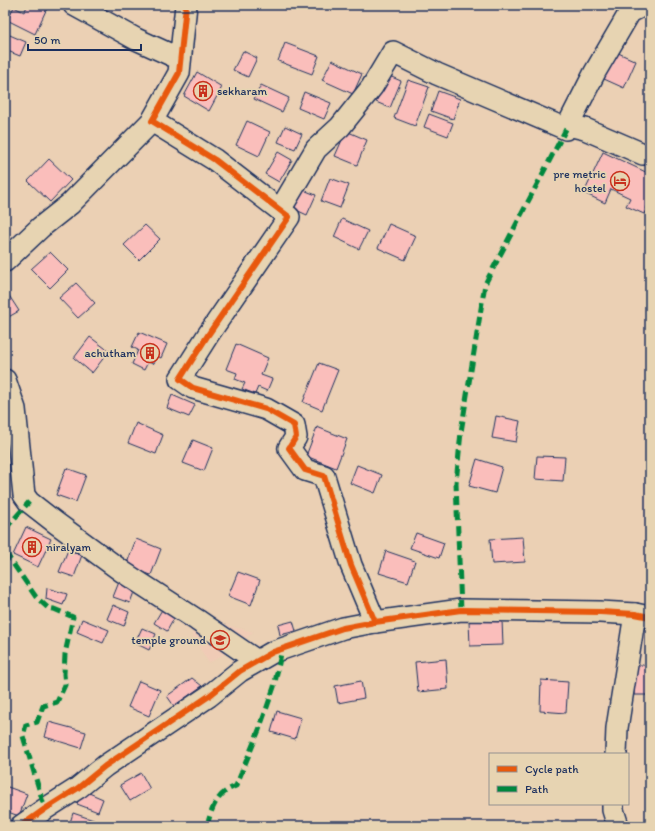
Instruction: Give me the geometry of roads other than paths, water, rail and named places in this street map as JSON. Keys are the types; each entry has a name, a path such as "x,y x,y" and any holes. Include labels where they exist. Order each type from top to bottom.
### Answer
{"street":[{"path":"74,5 136,39 180,58"},
{"path":"5,261 41,227 70,204 152,121 179,72 186,5"},
{"path":"280,210 316,149 340,128 372,87 392,52 437,74 566,129 595,72 630,12 643,5"},
{"path":"152,121 215,160 289,217 208,335 180,379 193,388 266,409 294,425 296,437 290,448 305,470 324,476 351,565 375,622"},
{"path":"568,125 585,129 643,154"},
{"path":"5,380 15,409 24,496 56,523 123,572 257,661"},
{"path":"21,826 45,808 78,788 105,766 209,696 240,671 273,652 343,628 461,610 600,612 642,616 617,728 616,753"},
{"path":"613,805 618,826"}],"place":[{"name":"sekharam","path":"203,91"},
{"name":"pre metric hostel","path":"620,181"},
{"name":"achutham","path":"150,353"},
{"name":"niralyam","path":"32,547"},
{"name":"temple ground","path":"220,640"}]}
